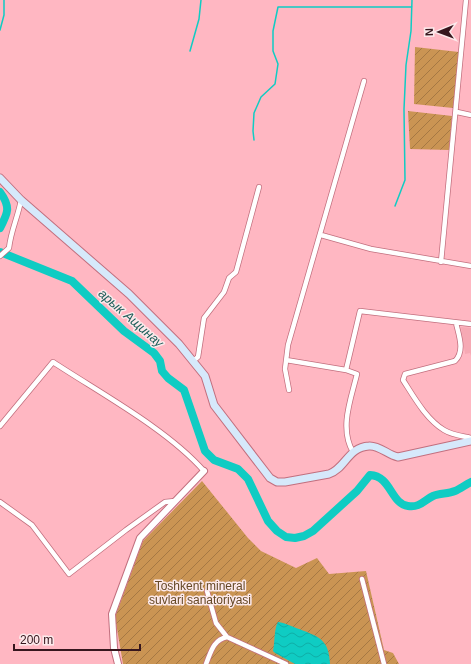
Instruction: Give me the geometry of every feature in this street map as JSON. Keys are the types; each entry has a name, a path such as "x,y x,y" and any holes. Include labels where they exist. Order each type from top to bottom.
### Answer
{"main road":[{"path":"0,178 21,200 157,320 205,376 214,405 270,478 277,482 285,482 335,472 353,452 369,446 377,447 391,456 398,457 471,441"}],"street":[{"path":"441,262 457,112 466,0"},
{"path":"289,390 285,369 288,345 364,82"},
{"path":"457,112 471,114"},
{"path":"193,361 198,357 204,318 224,292 229,278 236,272 259,187"},
{"path":"0,256 9,248 10,232 19,211 21,200"},
{"path":"321,235 371,248 441,262 471,266"},
{"path":"346,370 360,311 471,324"},
{"path":"456,323 461,349 460,356 455,361 405,374 403,380 424,411 444,430 471,438"},
{"path":"286,360 346,370 357,374 346,422 348,443 353,452"},
{"path":"0,426 52,362 153,428 194,460 204,471 140,538 112,614 114,648 118,664"},
{"path":"0,502 32,525 69,574 165,502 175,501"},
{"path":"362,579 384,664"},
{"path":"207,591 216,623 227,637 286,664"},
{"path":"206,664 216,642 220,638 227,637"}],"shaded area":[{"path":"461,327 471,328 471,356 470,353 465,354"}],"green space":[{"path":"415,47 459,52 453,108 414,104"},
{"path":"408,111 452,116 449,150 410,149"},
{"name":"Toshkent mineral suvlari sanatoriyasi","path":"202,481 248,538 261,551 296,568 317,558 329,574 366,571 384,650 393,653 399,664 123,664 115,617 143,541"}],"water":[{"path":"278,622 287,624 322,640 328,650 330,664 295,664 275,653 273,651 275,631"}],"waterway":[{"path":"0,30 4,15 4,0"},
{"path":"190,51 199,19 201,0"},
{"path":"395,206 405,180 404,109 406,65 411,31 412,0"},
{"path":"254,140 254,113 261,97 275,84 278,64 273,51 273,31 278,7 412,7"},
{"name":"арык Ащинау","path":"0,192 7,206 5,218 0,228"},
{"name":"арык Ащинау","path":"0,252 72,281 124,331 154,353 160,361 162,371 168,378 184,390 205,451 214,460 238,469 248,479 268,521 277,531 286,537 295,538 304,536 313,531 357,491 370,475 382,480 394,496 402,504 408,506 419,505 433,496 450,493 471,482"}]}
